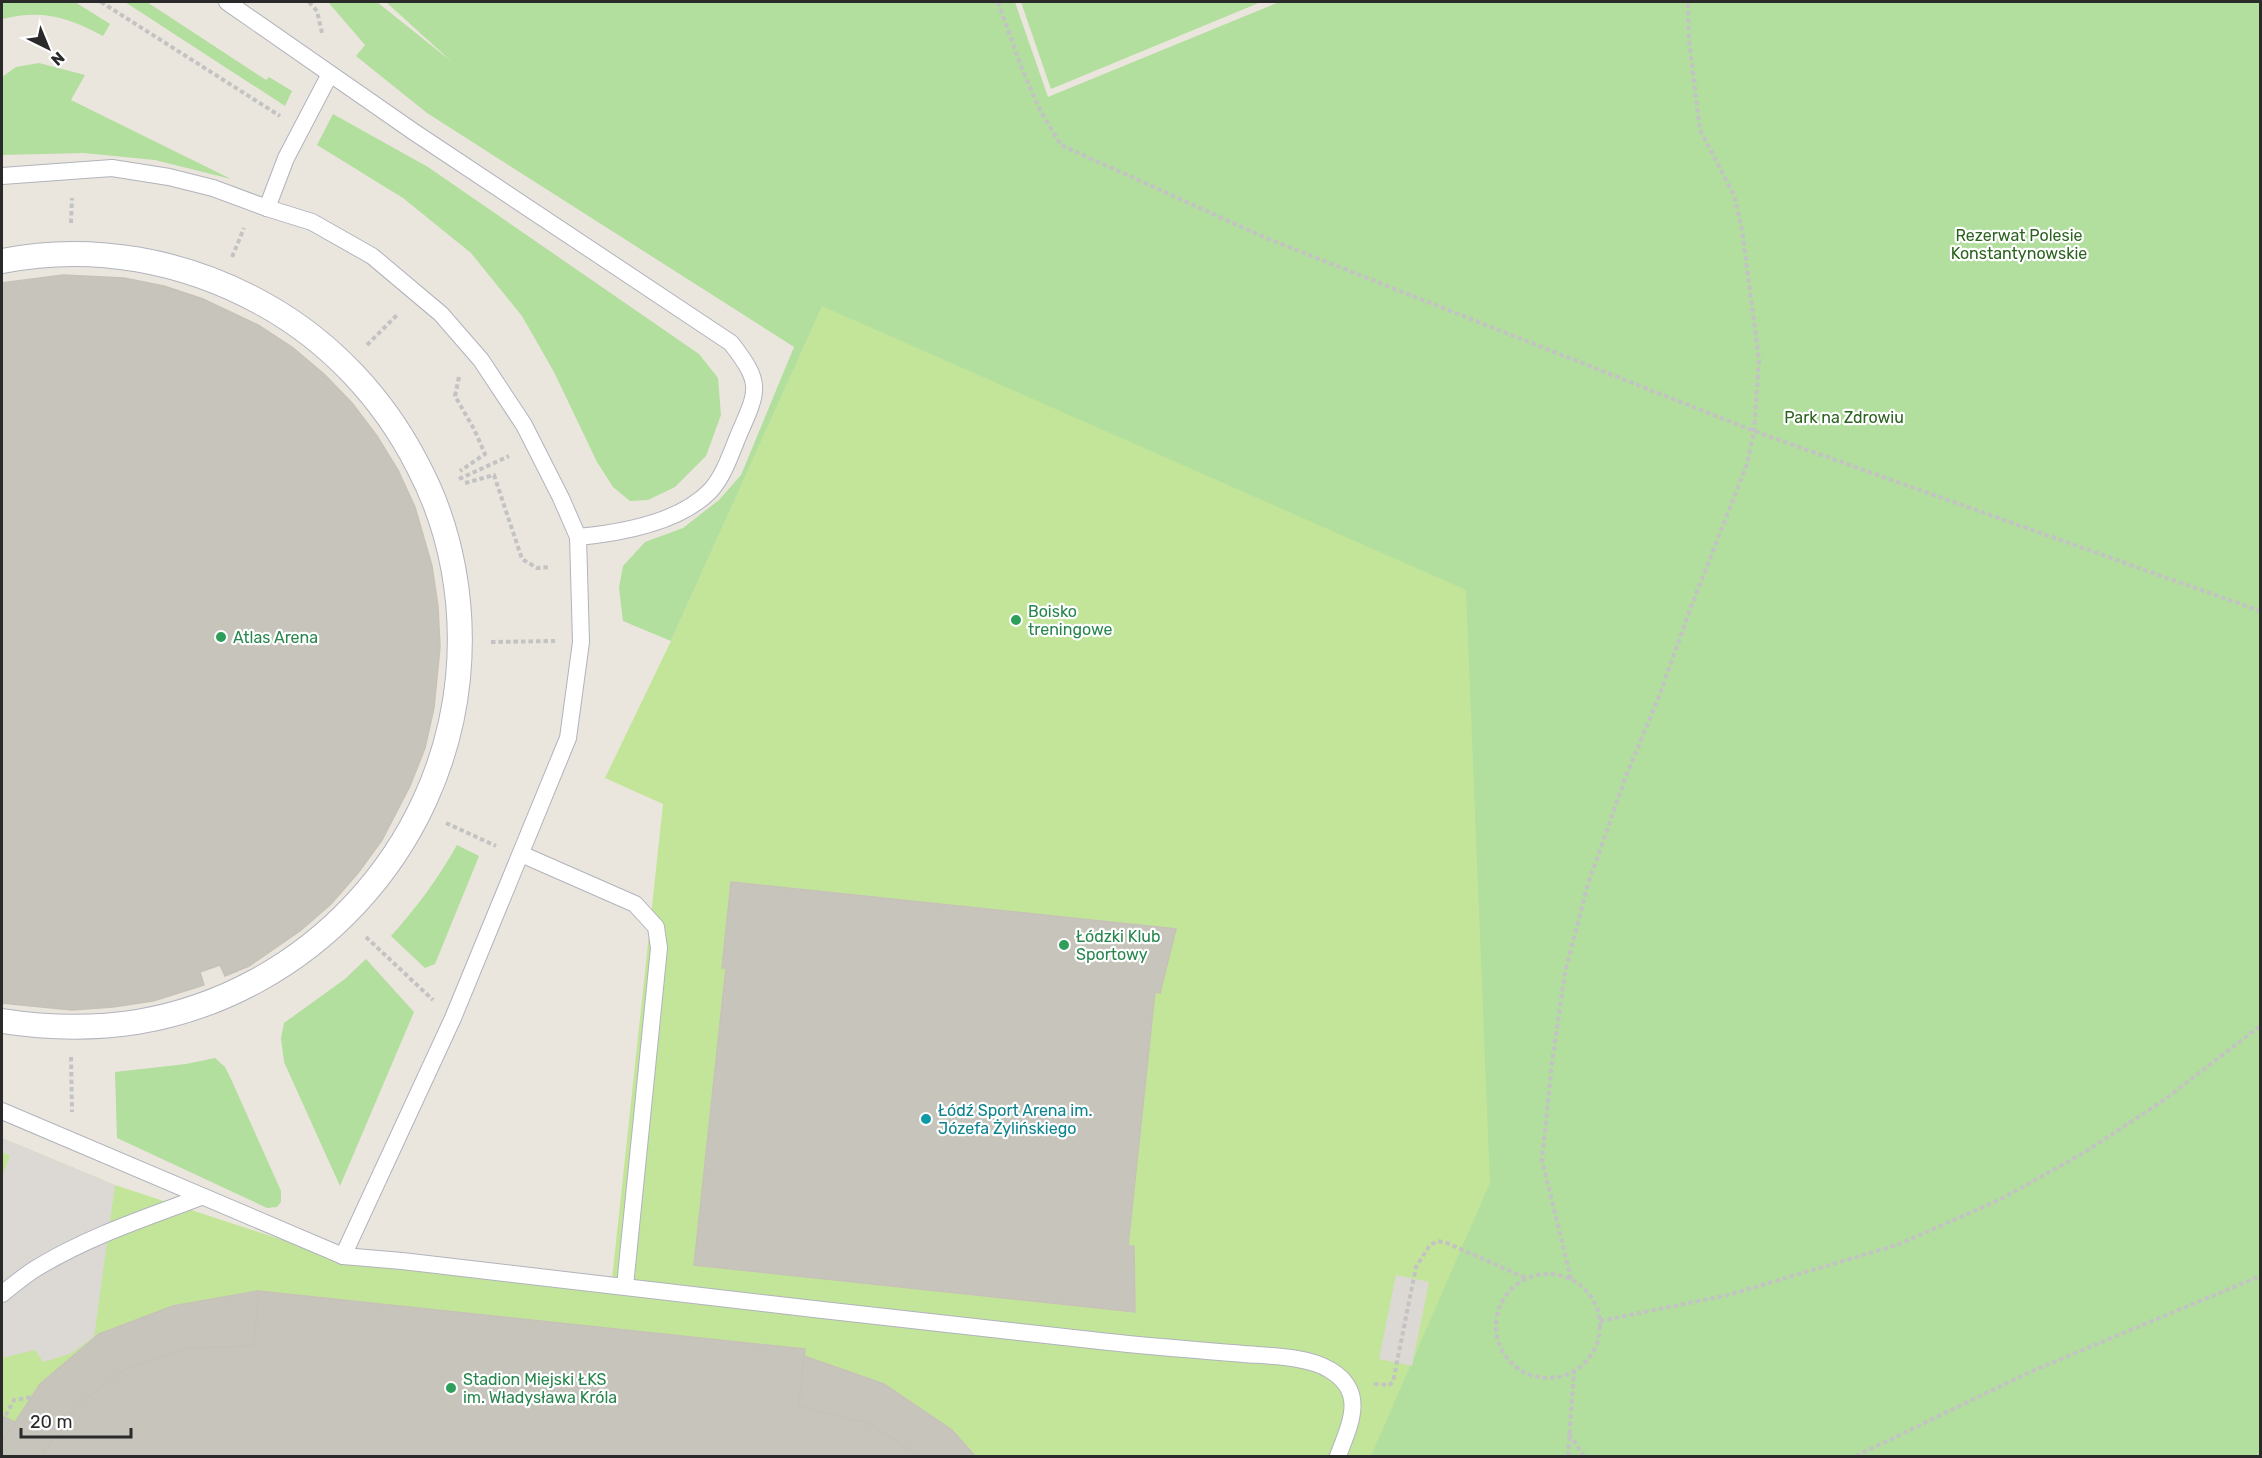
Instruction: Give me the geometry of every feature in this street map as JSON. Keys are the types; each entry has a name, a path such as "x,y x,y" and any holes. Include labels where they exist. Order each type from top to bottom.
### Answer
{"street":[{"path":"2,261 52,254 93,254 168,265 238,290 287,318 324,346 358,378 383,408 405,440 423,474 451,555 458,599 460,644 457,688 449,731 422,810 397,851 372,885 344,916 308,948 269,974 227,995 161,1017 115,1025 68,1027 45,1027 2,1021"}],"lane":[{"path":"227,3 731,343 745,362 755,379 754,399 724,469 710,490 692,505 672,516 628,530 578,537"},
{"path":"267,208 286,158 330,74"},
{"path":"2,176 112,168 169,177 213,188 312,222 372,256 441,314 481,360 524,425 578,537 581,642 568,738 453,1018 343,1256"},
{"path":"521,854 634,904 656,927 659,948 625,1286"},
{"path":"2,1111 343,1256 1316,1363 1329,1369 1346,1382 1354,1405 1338,1456"},
{"path":"2,1293 34,1270 68,1251 108,1232 201,1197"}],"path":[{"path":"101,2 301,129"},
{"path":"998,2 1022,69 1040,110 1061,145 1266,238 1754,431 2260,611"},
{"path":"1571,1279 1542,1160 1552,1063 1565,972 1591,873 1626,776 1658,699 1747,464 1754,431 1759,360 1742,230 1734,195 1700,130 1689,40 1688,2"},
{"path":"237,246 245,224"},
{"path":"375,336 395,317"},
{"path":"455,396 485,454 460,471"},
{"path":"468,475 492,464"},
{"path":"465,483 494,475 522,560 537,568 579,566"},
{"path":"504,641 522,641"},
{"path":"460,830 485,842"},
{"path":"375,946 453,1018"},
{"path":"1600,1321 1728,1295 1897,1245 1928,1232 2001,1199 2085,1152 2164,1100 2260,1026"},
{"path":"70,1056 73,1098"},
{"path":"1346,1382 1389,1385 1394,1382 1413,1278 1421,1256 1430,1245 1438,1241 1447,1243 1527,1278"},
{"path":"1545,1274 1571,1279 1582,1286 1598,1308 1600,1336 1586,1363 1574,1371 1548,1378 1534,1376 1522,1371 1503,1353 1497,1341 1497,1314 1509,1290 1527,1278 1545,1274"},
{"path":"1856,1456 2030,1372 2260,1276"},
{"path":"1568,1456 1574,1371"},
{"path":"3,1420 14,1400 32,1396"},
{"path":"1569,1434 1584,1456"}],"green space":[{"path":"2,2 75,2 110,24 103,36 78,24 54,17 30,15 2,19"},
{"path":"125,2 147,2 266,80 269,77 292,91 285,106"},
{"name":"Park na Zdrowiu","path":"328,2 377,2 452,62 386,2 1015,2 1048,97 1279,2 2260,2 2260,1456 1368,1456 822,307 671,641 623,621 619,588 623,566 645,542 683,528 719,500 741,475 794,347 427,113 356,56 365,45"},
{"path":"1021,2 1261,2 1051,89"},
{"path":"39,63 85,75 71,100 231,179 155,160 84,153 2,155 2,77 16,67"},
{"path":"333,114 428,167 699,354 718,378 721,415 706,456 675,487 648,500 630,501 613,487 597,462 554,372 522,316 471,253 403,198 317,145"},
{"name":"Łódzki Klub Sportowy","path":"822,306 1466,590 1490,1183 1371,1456 2,1456 2,1138 115,1185 347,1261 612,1279 663,804 605,778 671,641"},
{"path":"457,845 479,856 435,964 425,968 391,936 427,892"},
{"path":"366,959 414,1012 340,1186 284,1062 281,1038 284,1023 345,979"},
{"path":"215,1058 225,1067 231,1079 281,1191 281,1202 277,1207 267,1208 117,1138 115,1072 186,1064"}],"shaded area":[{"path":"2,1138 115,1185 94,1337 70,1354 43,1362 35,1350 2,1358 2,1176 10,1156 2,1152"},
{"path":"1396,1275 1429,1282 1412,1366 1379,1359"}],"building":[{"name":"Atlas Arena","path":"63,275 124,278 164,286 203,299 258,325 292,347 324,374 352,403 377,436 398,470 415,507 432,566 438,606 440,647 434,708 425,748 410,786 382,840 331,904 300,931 249,966 225,976 220,965 200,972 204,985 153,1001 72,1010 2,1003 2,283"},
{"name":"Łódź Sport Arena im. Józefa Żylińskiego","path":"731,882 1176,929 1160,993 1155,992 1128,1246 1134,1246 1135,1312 694,1265 726,968 722,968"},
{"name":"Stadion Miejski ŁKS im. Władysława Króla","path":"258,1291 805,1349 799,1406 868,1423 920,1456 41,1456 76,1407 126,1369 187,1348 254,1346"},
{"path":"258,1291 254,1346 187,1348 126,1369 76,1407 41,1456 2,1456 2,1442 40,1384 99,1334 173,1306"},
{"path":"804,1356 884,1384 952,1430 975,1456 920,1456 868,1423 799,1406"},
{"path":"2,1416 15,1422 2,1442"}],"place":[{"name":"Boisko treningowe","path":"1016,620"},
{"name":"Atlas Arena","path":"221,637"},
{"name":"Łódzki Klub Sportowy","path":"1064,945"},
{"name":"Łódź Sport Arena im. Józefa Żylińskiego","path":"926,1119"},
{"name":"Stadion Miejski ŁKS im. Władysława Króla","path":"451,1388"}],"park label":[{"name":"Rezerwat Polesie Konstantynowskie","path":"2019,244"}]}
